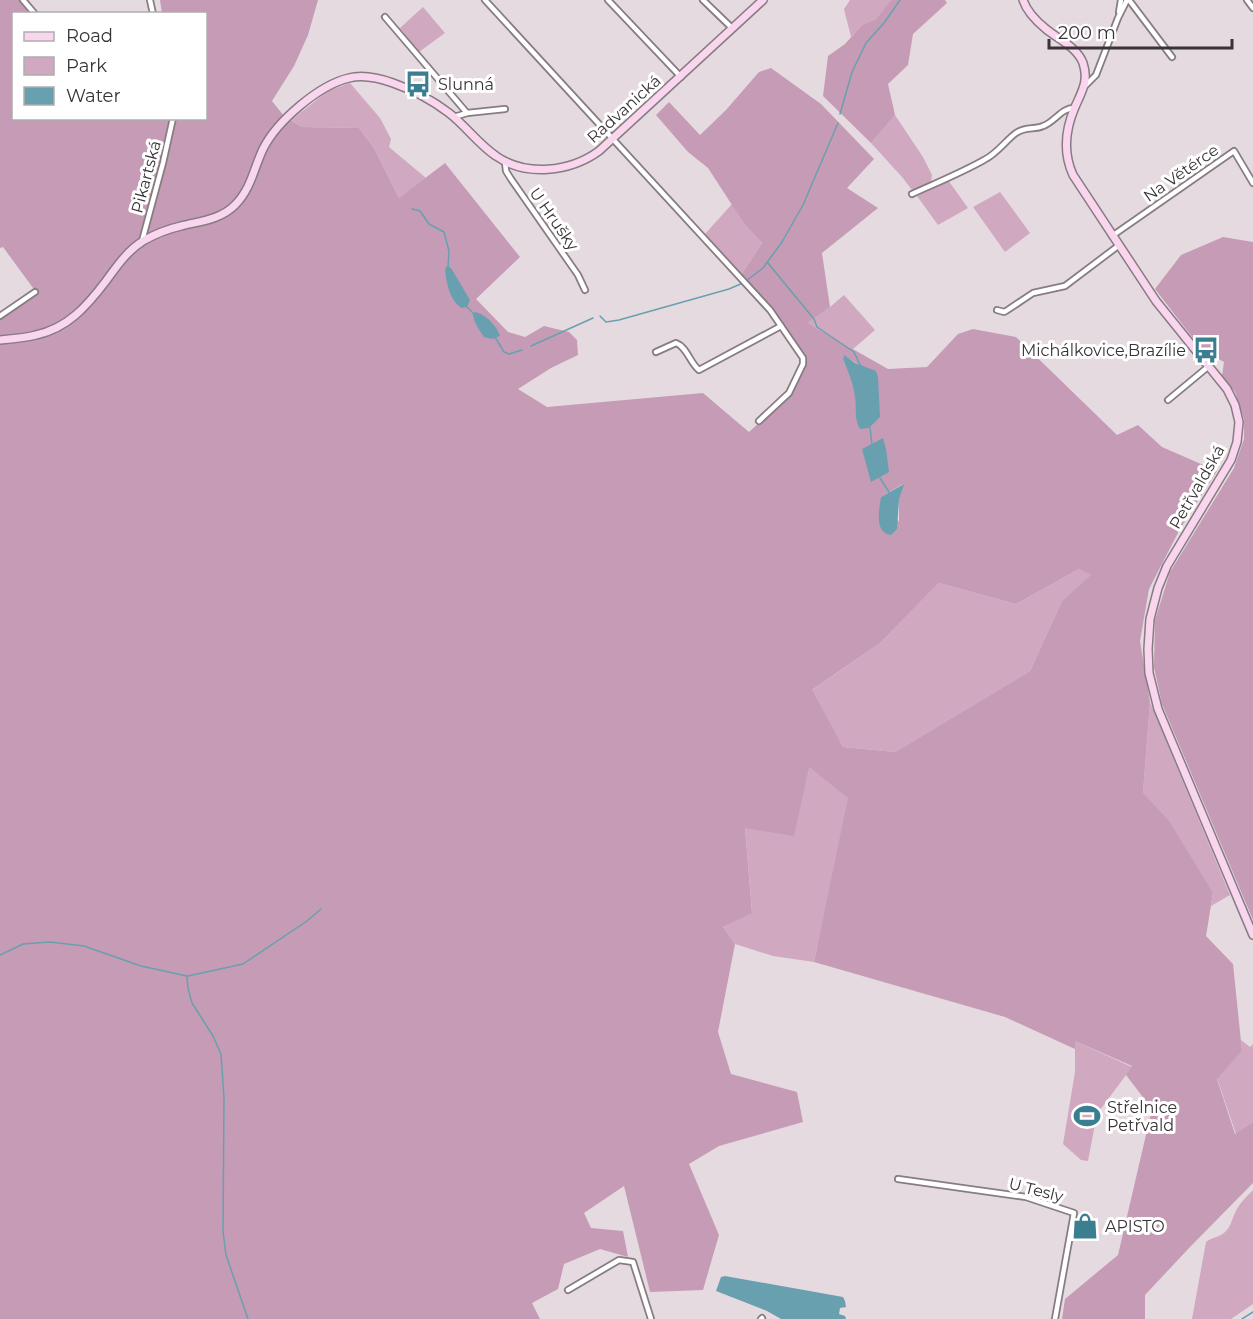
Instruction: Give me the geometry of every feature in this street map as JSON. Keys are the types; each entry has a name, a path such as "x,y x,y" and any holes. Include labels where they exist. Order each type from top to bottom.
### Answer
{"street":[{"path":"22,0 33,12"},
{"path":"484,0 770,310 803,358 803,364 789,393 759,421"},
{"path":"608,0 681,77"},
{"path":"703,0 732,28"},
{"name":"Radvanická","path":"0,340 36,335 54,329 86,306 125,256 142,242 164,231 215,218 230,210 249,186 263,150 278,128 304,103 326,87 342,80 361,76 382,79 404,87 440,106 487,149 505,162 533,169 553,169 578,163 613,139 763,0"},
{"path":"1023,0 1036,20 1077,52 1084,68 1084,86"},
{"path":"1118,18 1121,0"},
{"path":"1084,86 1096,75 1118,18 1128,0 1172,57"},
{"path":"1247,0 1253,8"},
{"path":"385,16 467,113"},
{"name":"Petřvaldská","path":"1084,86 1074,108 1066,138 1070,168 1077,183 1118,246 1161,307 1227,389 1235,405 1239,422 1235,450 1222,476 1167,566 1158,588 1150,619 1148,649 1149,673 1158,710 1253,935"},
{"path":"912,194 998,152 1017,132 1045,126 1068,108 1074,108"},
{"path":"454,117 467,113 505,109"},
{"name":"Pikartská","path":"142,242 173,120"},
{"name":"Na Větérce","path":"1112,236 1234,151 1253,183"},
{"name":"U Hrušky","path":"505,162 506,171 578,275 585,290"},
{"path":"997,310 1004,312 1033,293 1065,286 1118,246"},
{"path":"0,316 35,292"},
{"path":"656,352 676,343 681,345 699,370 781,326"},
{"path":"1168,400 1209,366"},
{"name":"U Tesly","path":"898,1179 1026,1197 1074,1213 1055,1319"},
{"path":"568,1290 619,1260 633,1262 651,1319"}],"green space":[{"path":"850,0 891,0 876,19 862,25 851,37 844,9"},
{"path":"423,7 445,33 419,52 400,28"},
{"path":"350,83 380,118 391,139 389,147 426,178 399,198 374,148 359,128 302,127 291,120 328,91"},
{"path":"895,115 923,157 932,175 931,183 912,190 871,143"},
{"path":"948,180 968,208 938,225 917,196"},
{"path":"1000,192 1030,233 1005,252 973,207"},
{"path":"732,204 745,225 762,243 741,275 705,234"},
{"path":"844,295 875,330 853,349 806,323"},
{"path":"1079,569 1092,575 1062,601 1030,671 895,752 843,747 811,691 880,643 939,583 1016,604"},
{"path":"1150,702 1230,895 1211,906 1213,893 1143,793"},
{"path":"808,766 849,798 814,962 773,956 735,944 723,927 752,912 745,827"},
{"path":"1241,1040 1250,1047 1253,1044 1253,1122 1236,1134 1217,1078 1242,1051"},
{"path":"1075,1041 1132,1067 1097,1114 1088,1161 1081,1160 1063,1144 1075,1072"},
{"path":"1253,1190 1253,1304 1231,1319 1192,1319 1206,1242 1226,1231 1235,1213"}],"shaded area":[{"path":"0,0 19,0 31,12 12,12 12,120 207,120 207,12 162,12 160,0 318,0 308,35 294,66 272,101 284,116 302,127 359,128 374,148 399,198 445,163 520,257 476,299 508,332 525,337 544,326 569,332 577,340 578,355 551,368 518,389 547,407 703,393 749,432 789,395 805,362 803,355 772,308 741,275 762,243 745,225 708,168 688,152 656,115 669,102 700,135 726,110 759,72 771,68 821,104 874,159 847,188 878,208 822,253 830,307 807,323 888,369 927,367 958,334 973,329 1016,337 1117,435 1138,425 1162,447 1217,471 1180,529 1149,589 1140,641 1150,702 1143,793 1169,821 1213,893 1206,936 1233,964 1242,1051 1217,1079 1235,1134 1253,1122 1253,1183 1145,1295 1145,1319 1062,1319 1065,1299 1118,1255 1152,1109 1126,1075 1132,1066 1075,1041 1075,1049 1005,1017 814,962 848,798 809,767 794,836 745,828 752,913 723,927 735,944 718,1032 731,1074 797,1092 803,1122 719,1146 689,1164 719,1235 703,1290 650,1292 624,1186 584,1213 591,1228 623,1231 628,1257 600,1249 564,1264 558,1289 532,1303 540,1319 0,1319 0,318 36,292 3,247 0,248","holes":["844,356 861,366 856,418 855,392 843,359","903,484 899,500 899,522 881,497","1079,569 1091,575 1062,601 1030,671 895,752 843,747 812,690 880,643 939,583 1016,604"]},
{"path":"891,0 945,0 947,3 913,34 908,65 888,84 895,115 871,143 823,96 828,56 845,44 862,25 876,19"},
{"path":"1223,237 1253,242 1253,920 1162,704 1154,667 1155,620 1170,572 1234,468 1244,439 1244,419 1235,392 1222,376 1224,362 1211,355 1206,355 1155,289 1181,255"}],"water":[{"path":"447,266 451,268 470,300 467,307 462,308 454,301 448,285 445,269"},
{"path":"475,312 490,321 500,336 492,339 484,337 474,320"},
{"path":"844,355 855,363 876,371 880,417 869,428 860,429 858,424 854,391 843,359"},
{"path":"883,438 889,472 871,482 862,449"},
{"path":"904,484 899,500 897,529 891,535 882,530 880,526 881,497"},
{"path":"721,1277 843,1297 846,1307 840,1308 839,1314 845,1316 846,1319 781,1319 767,1311 716,1291"}],"waterway":[{"path":"840,114 852,72 866,43 900,0"},
{"path":"746,281 763,268 782,242 803,205 838,123"},
{"path":"412,209 420,211 429,224 444,232 449,251 448,267"},
{"path":"767,262 814,319 817,327 854,352 861,367"},
{"path":"600,316 606,322 619,320 743,283"},
{"path":"467,307 474,314"},
{"path":"531,346 593,318"},
{"path":"495,337 504,352 509,354 522,350"},
{"path":"870,428 872,444"},
{"path":"880,478 889,492"},
{"path":"188,976 243,964 321,909"},
{"path":"0,955 23,944 50,942 84,946 141,966 187,976 192,1003 213,1036 221,1054 224,1098 223,1231 226,1255 248,1319"},
{"path":"1242,1319 1253,1312"}],"place":[{"name":"Slunná","path":"418,84"},
{"name":"Michálkovice,Brazílie","path":"1206,350"},
{"name":"Střelnice Petřvald","path":"1087,1116"},
{"name":"APISTO","path":"1085,1226"}]}
